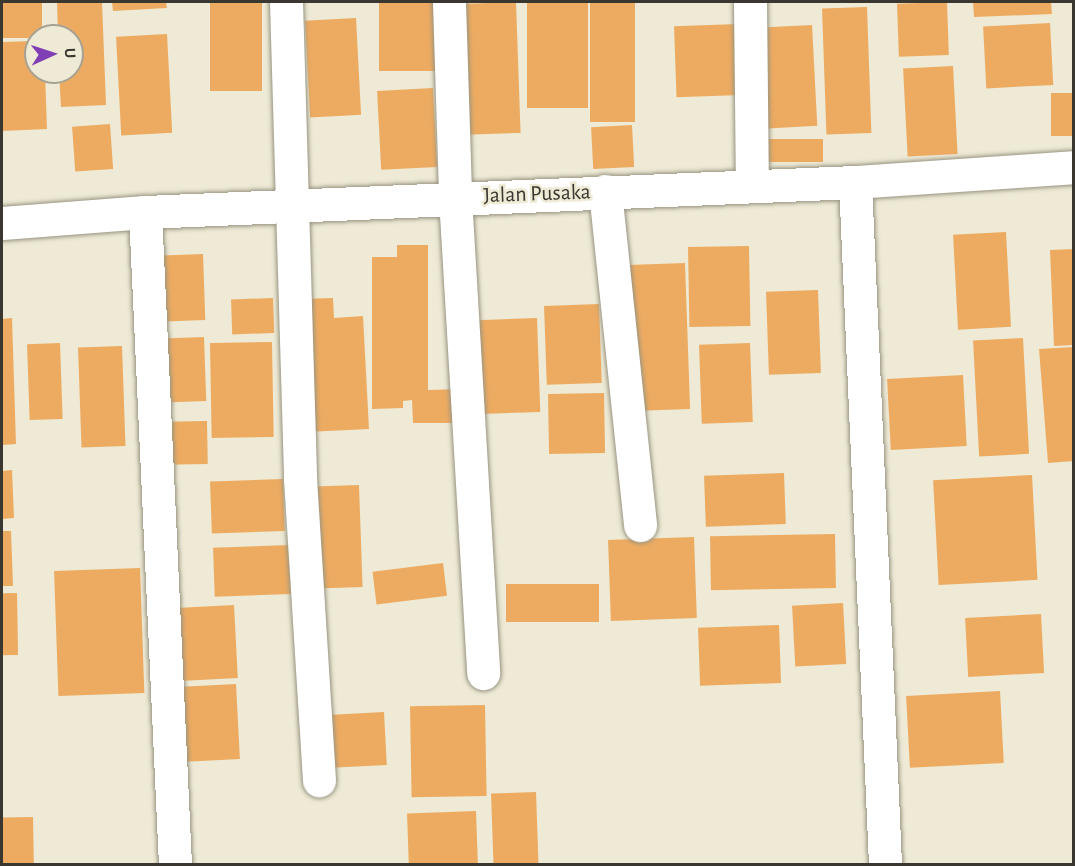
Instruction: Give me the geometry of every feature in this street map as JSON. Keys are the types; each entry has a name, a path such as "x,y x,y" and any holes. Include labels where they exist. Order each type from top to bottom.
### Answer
{"street":[{"path":"286,2 294,206 300,478 319,780"},
{"path":"449,2 455,197 483,673"},
{"path":"750,2 752,184"},
{"name":"Jalan Pusaka","path":"2,223 145,212 455,197 752,184 855,182 1074,167"},
{"path":"855,182 885,864"},
{"path":"605,191 640,525"},
{"path":"145,212 175,864"}],"building":[{"path":"2,2 42,2 42,24 24,24 24,38 2,38"},
{"path":"57,2 102,2 106,105 61,107 60,84 84,84 84,24 58,24"},
{"path":"112,2 166,2 167,8 113,11"},
{"path":"210,2 262,2 262,91 210,91"},
{"path":"379,2 435,2 435,71 379,71"},
{"path":"516,2 521,133 458,135 453,4"},
{"path":"527,2 588,2 588,108 527,108"},
{"path":"590,2 635,2 635,122 590,122"},
{"path":"947,2 949,55 899,57 897,4"},
{"path":"973,2 1051,2 1052,14 974,17"},
{"path":"867,7 871,133 826,134 822,9"},
{"path":"356,18 361,115 310,118 305,21"},
{"path":"1050,23 1053,85 986,88 983,27"},
{"path":"738,24 740,95 677,97 674,26"},
{"path":"812,25 817,126 763,129 758,28"},
{"path":"167,34 172,133 121,136 116,37"},
{"path":"24,41 24,84 45,84 47,129 2,131 2,42"},
{"path":"953,66 958,154 908,156 903,69"},
{"path":"433,88 437,167 381,170 377,91"},
{"path":"1051,93 1074,93 1074,136 1051,136"},
{"path":"110,124 113,169 75,172 72,127"},
{"path":"632,125 634,167 593,169 591,127"},
{"path":"764,139 823,139 823,162 764,162"},
{"path":"1006,232 1011,327 958,330 953,235"},
{"path":"397,245 428,245 428,390 464,389 465,423 413,423 412,400 403,401 403,408 372,409 372,257 397,257"},
{"path":"749,246 750,326 689,327 688,247"},
{"path":"1074,249 1074,345 1054,346 1050,250"},
{"path":"203,254 205,320 157,322 155,256"},
{"path":"685,263 690,409 633,411 628,265"},
{"path":"818,290 821,373 769,375 766,292"},
{"path":"273,298 274,333 232,334 231,299"},
{"path":"333,298 334,318 363,316 369,429 307,432 300,299"},
{"path":"599,304 602,383 547,385 544,306"},
{"path":"12,318 16,444 2,445 2,319"},
{"path":"537,318 540,412 479,414 476,320"},
{"path":"204,337 206,401 157,403 155,339"},
{"path":"1023,338 1029,454 979,456 973,341"},
{"path":"272,342 274,437 212,438 210,343"},
{"path":"60,343 63,419 30,420 27,344"},
{"path":"750,343 753,422 702,424 699,345"},
{"path":"122,346 125,446 82,447 78,348"},
{"path":"1074,347 1074,461 1048,463 1039,349"},
{"path":"963,375 967,446 891,450 887,379"},
{"path":"604,393 605,453 549,454 548,394"},
{"path":"207,421 208,464 165,465 164,422"},
{"path":"12,470 14,518 2,519 2,471"},
{"path":"784,473 786,524 706,527 704,476"},
{"path":"1032,475 1037,580 939,585 933,480"},
{"path":"283,479 285,531 212,534 210,482"},
{"path":"359,485 363,587 318,589 314,487"},
{"path":"2,531 11,531 13,586 2,586"},
{"path":"835,534 836,588 711,590 710,536"},
{"path":"694,537 697,618 611,621 608,540"},
{"path":"290,545 292,594 215,597 213,548"},
{"path":"443,563 447,596 377,604 373,572"},
{"path":"140,568 144,693 58,696 54,571"},
{"path":"506,584 599,584 599,622 506,622"},
{"path":"2,593 17,593 18,655 3,655"},
{"path":"843,603 846,664 795,667 792,606"},
{"path":"234,605 238,678 175,681 171,608"},
{"path":"1041,614 1044,673 968,677 965,618"},
{"path":"779,625 781,683 700,686 698,628"},
{"path":"236,684 240,759 176,762 172,687"},
{"path":"1000,691 1004,763 910,768 906,696"},
{"path":"485,705 487,796 412,797 410,706"},
{"path":"384,712 387,765 326,768 323,715"},
{"path":"536,792 539,864 493,864 491,794"},
{"path":"476,811 478,864 409,864 407,813"},
{"path":"33,817 34,864 3,864 2,818"}]}
